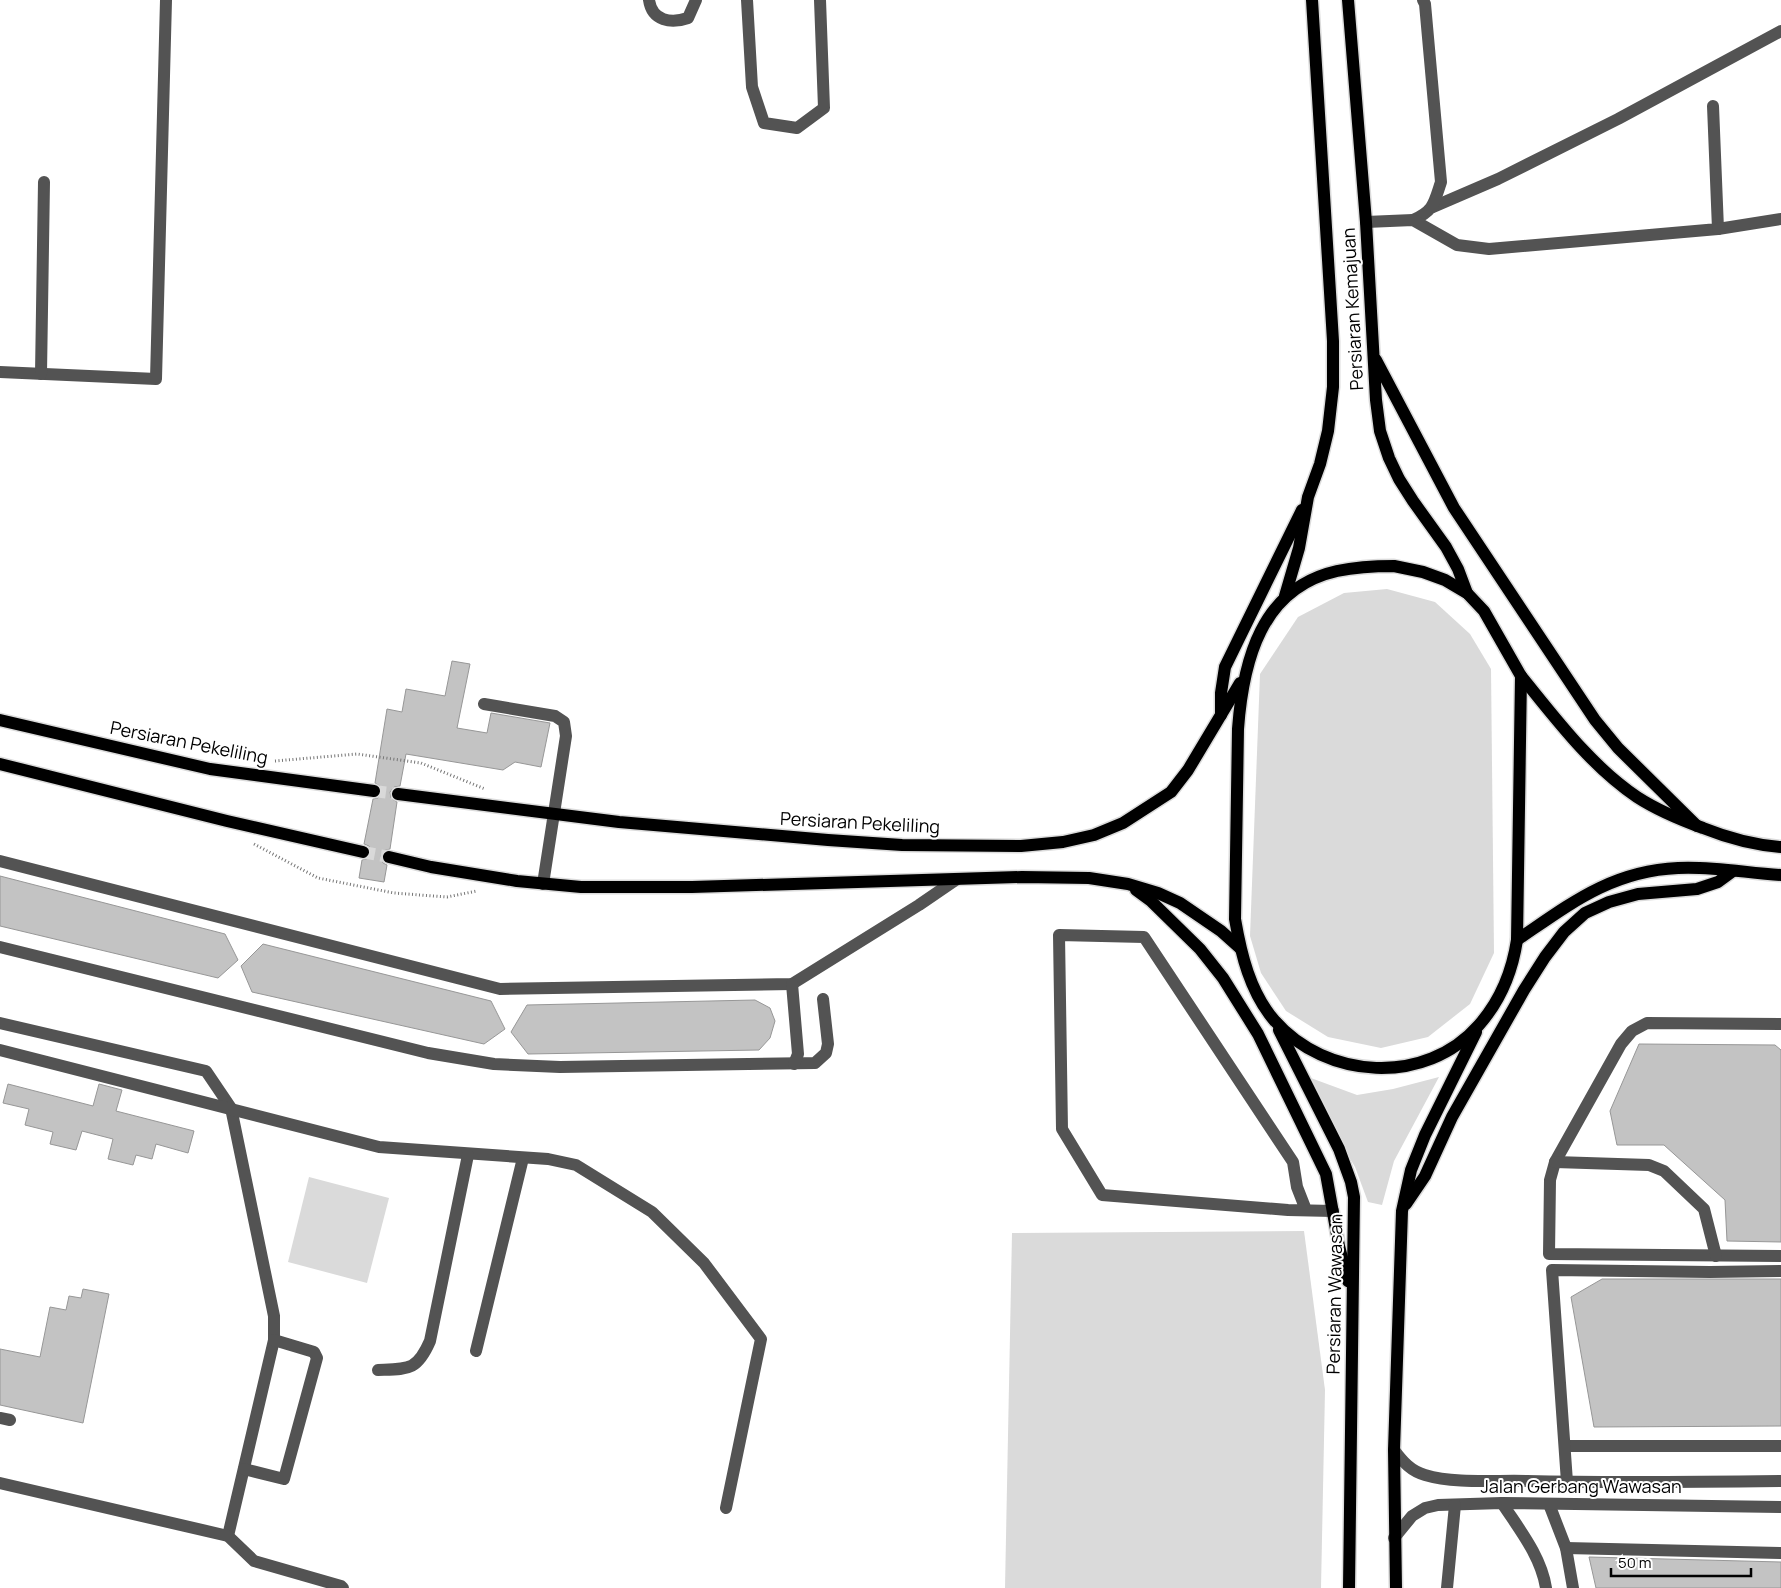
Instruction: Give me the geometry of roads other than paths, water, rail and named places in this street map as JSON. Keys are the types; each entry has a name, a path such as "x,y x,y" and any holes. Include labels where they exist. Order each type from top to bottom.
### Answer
{"main road":[{"name":"Persiaran Kemajuan","path":"1285,596 1299,548 1308,497 1320,464 1328,431 1334,388 1333,341 1312,0"},
{"name":"Persiaran Kemajuan","path":"1348,0 1366,222 1376,400 1380,431 1389,458 1413,501 1446,548 1458,569 1467,593"},
{"path":"1373,355 1454,508 1595,720 1618,748 1697,826"},
{"path":"1221,715 1221,693 1225,667 1308,497"},
{"path":"1520,676 1517,940 1514,963 1507,983 1490,1012 1478,1027 1457,1045 1433,1058 1413,1065 1362,1068 1325,1058 1293,1039 1274,1019 1256,990 1247,972 1240,948 1235,919 1238,739 1240,702 1245,676 1257,638 1269,616 1285,596 1308,581 1336,571 1365,566 1394,566 1423,572 1445,580 1467,593 1484,612 1520,676 1580,746 1604,770 1638,797 1697,826 1742,841 1781,847"},
{"name":"Persiaran Pekeliling","path":"398,794 693,829 902,845 1021,846 1062,842 1094,835 1124,823 1171,792 1188,770 1245,676"},
{"name":"Persiaran Pekeliling","path":"0,720 210,769 374,790"},
{"path":"0,764 227,821 363,852"},
{"path":"389,857 473,874 543,884 581,887 1065,877 1107,880 1158,893 1180,903 1221,931 1240,948"},
{"path":"1517,940 1567,905 1595,890 1622,878 1652,870 1680,868 1781,875"},
{"path":"1402,1211 1425,1176 1452,1117 1524,990 1564,932 1585,913 1609,902 1638,894 1697,889 1718,882 1733,871"},
{"path":"1128,884 1151,901 1194,943 1223,978 1258,1034 1326,1174 1339,1246 1353,1299"},
{"name":"Persiaran Wawasan","path":"1274,1019 1339,1148 1351,1182 1354,1197 1349,1588"},
{"path":"1396,1588 1394,1450 1402,1211 1410,1170 1478,1027"}],"street":[{"path":"0,372 156,379 166,0"},
{"path":"649,0 654,13 664,20 677,22 688,18 696,0"},
{"path":"747,0 752,87 764,123 797,128 824,108 820,0"},
{"path":"1366,222 1413,220 1425,215 1433,206 1441,182 1425,4 1423,0"},
{"path":"1433,206 1498,179 1618,120 1781,31"},
{"path":"1713,106 1718,229"},
{"path":"42,374 44,182"},
{"path":"1413,220 1457,245 1489,249 1718,229 1781,219"},
{"path":"484,704 554,716 564,722 566,736 543,884"},
{"path":"0,861 500,989 792,984 957,880"},
{"path":"1306,1210 1297,1187 1293,1162 1144,937 1059,935 1062,1129 1102,1194 1288,1210 1333,1211"},
{"path":"0,947 428,1053 494,1064 560,1067 815,1063 826,1053 828,1044 823,998"},
{"path":"792,984 798,1054 794,1064"},
{"path":"0,1023 206,1071 232,1108 274,1316 274,1340 228,1536"},
{"path":"1567,1482 1552,1270 1549,1254 1550,1180 1555,1162 1621,1044 1632,1031 1647,1023 1781,1024"},
{"path":"0,1050 379,1147 548,1159 576,1164 652,1212 704,1263 760,1340 726,1508"},
{"path":"378,1370 400,1369 415,1365 423,1357 430,1341 468,1154"},
{"path":"476,1351 523,1158"},
{"path":"1555,1162 1649,1165 1664,1171 1704,1209 1716,1256"},
{"path":"1288,1210 1297,1187"},
{"path":"1549,1254 1781,1256"},
{"path":"1552,1270 1781,1271"},
{"path":"244,1469 284,1479 317,1358 314,1352 274,1340"},
{"path":"1565,1446 1781,1446"},
{"name":"Jalan Gerbang Wawasan","path":"1394,1450 1407,1466 1423,1475 1452,1479 1567,1482 1781,1481"},
{"path":"0,1484 228,1536 254,1561 343,1588"},
{"path":"1502,1503 1532,1549 1546,1588"},
{"name":"Jalan Gerbang Wawasan","path":"1394,1538 1412,1516 1425,1508 1438,1505 1502,1503 1781,1507"},
{"path":"1549,1504 1566,1548 1574,1588"},
{"path":"1447,1588 1455,1505"},
{"path":"1566,1548 1781,1553"}],"tunnel":[{"path":"374,791 398,794"},
{"path":"363,852 389,857"}]}
